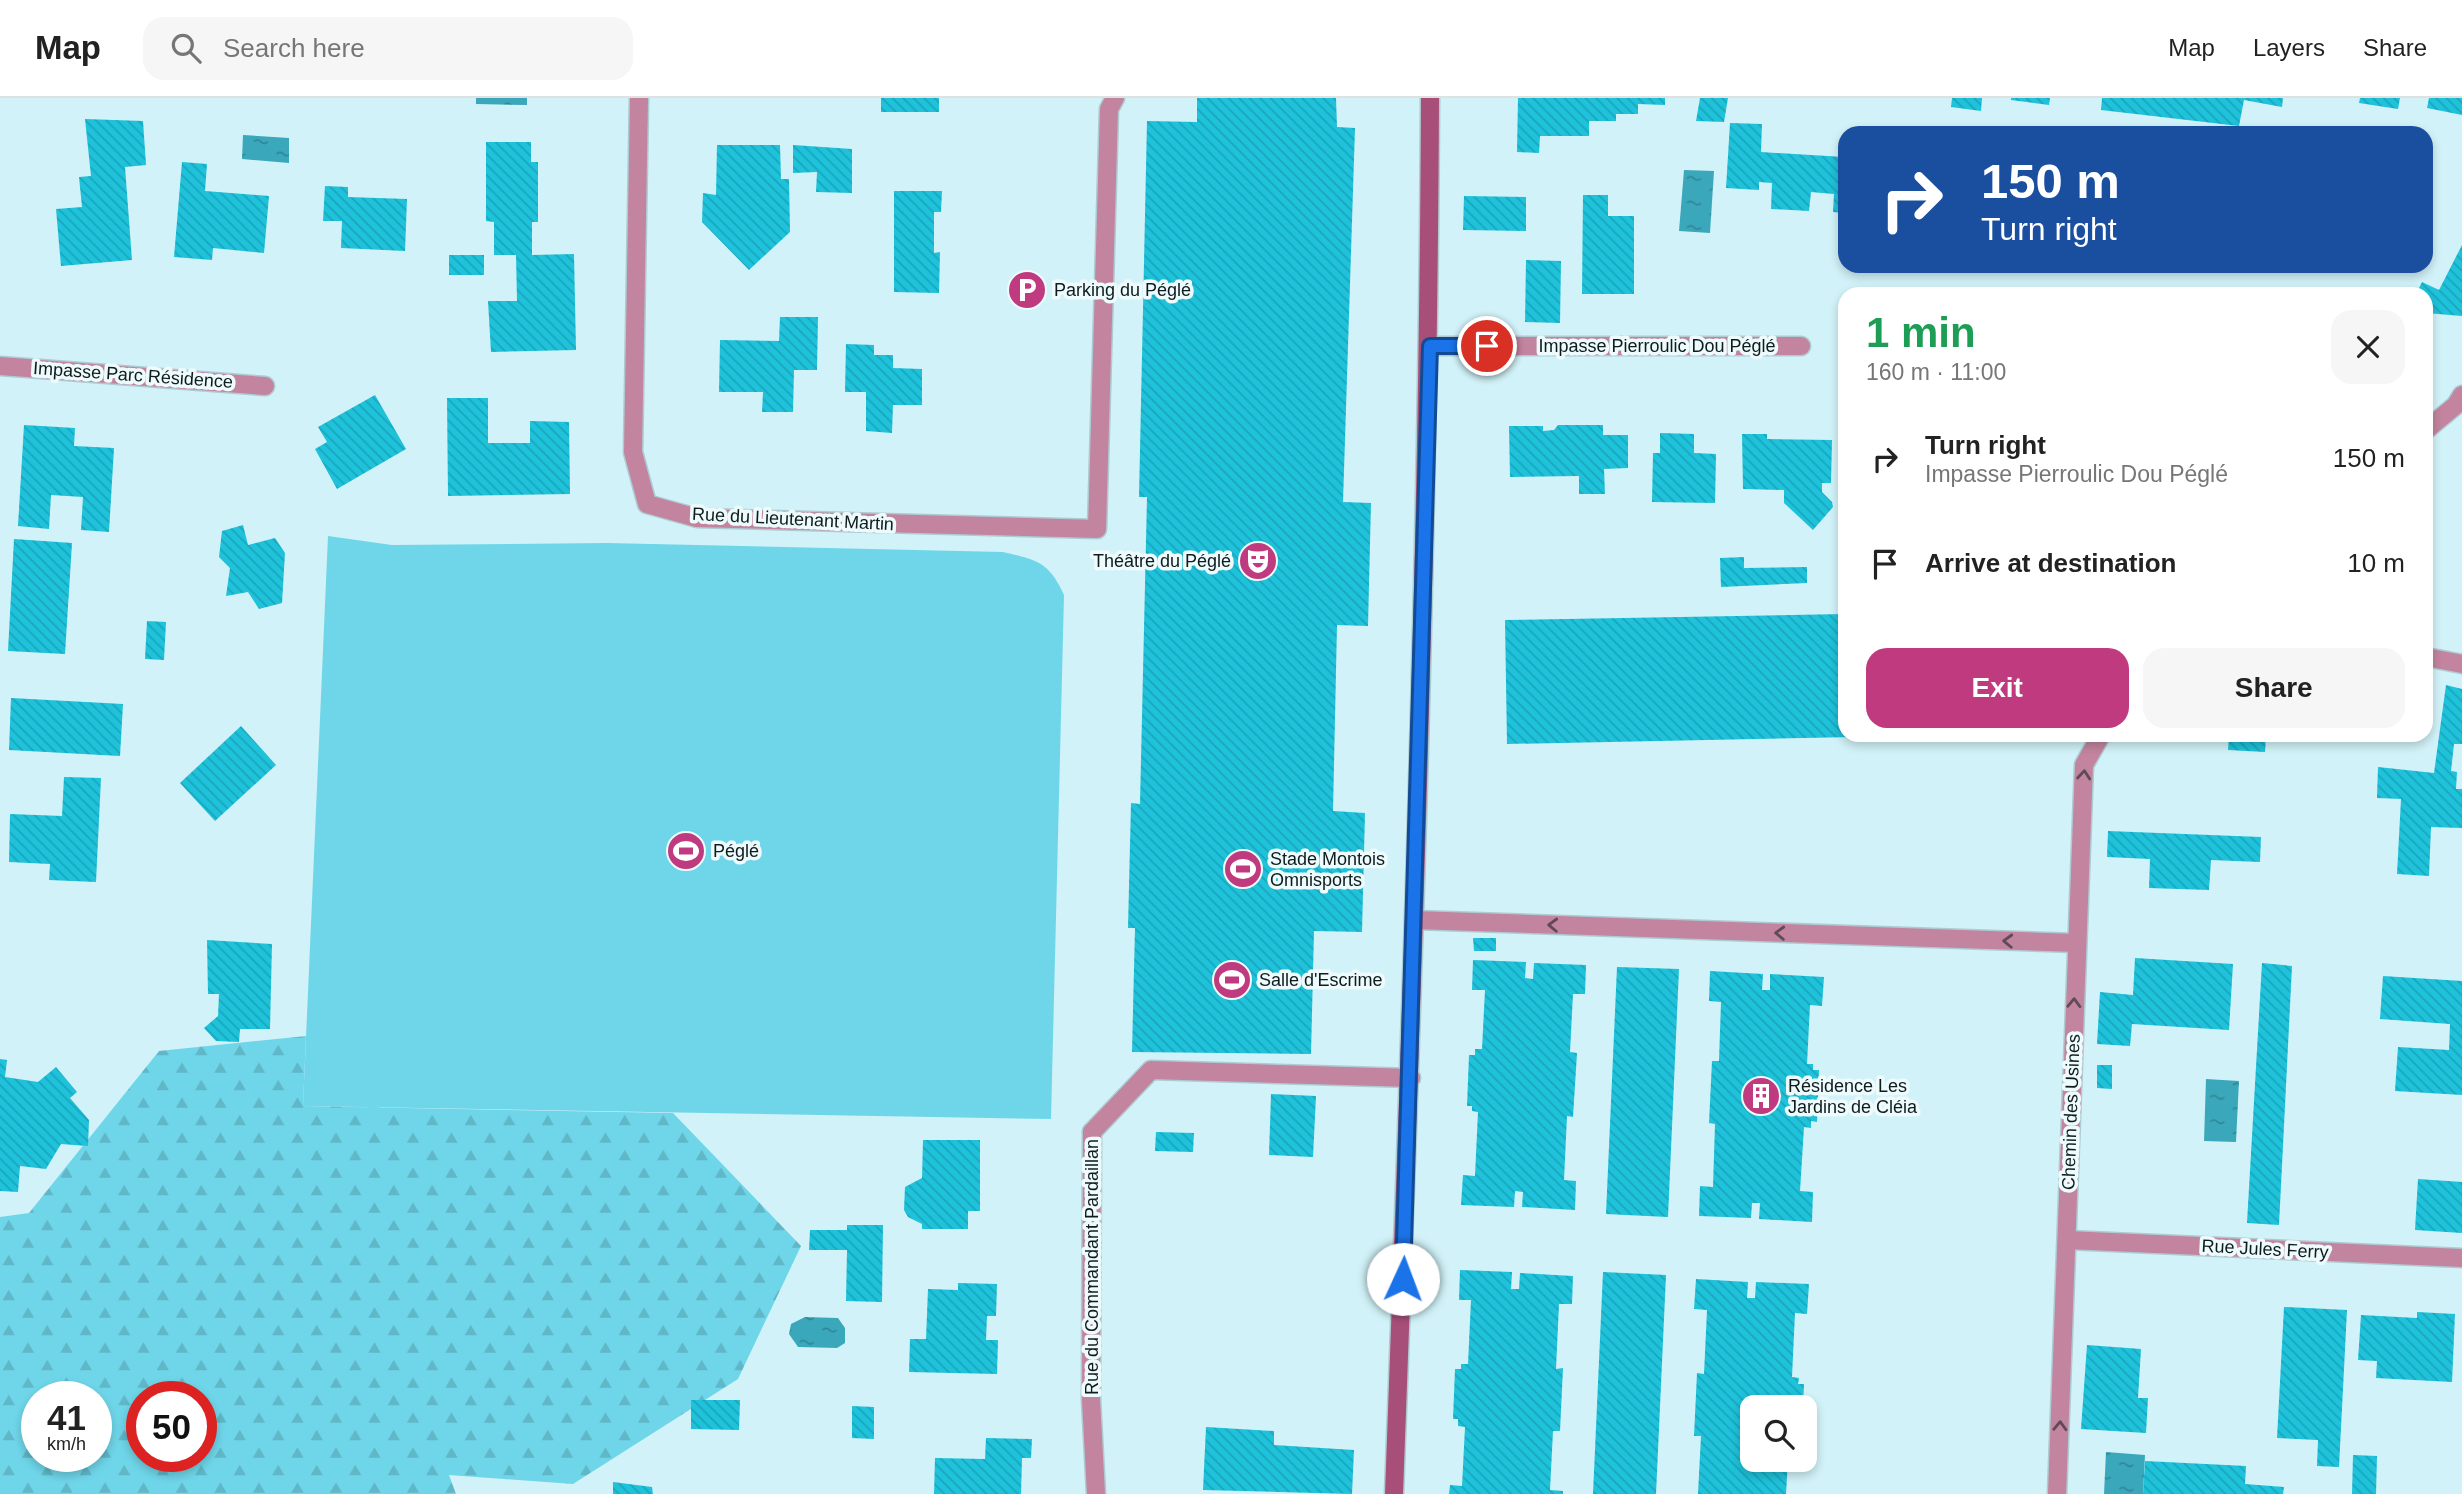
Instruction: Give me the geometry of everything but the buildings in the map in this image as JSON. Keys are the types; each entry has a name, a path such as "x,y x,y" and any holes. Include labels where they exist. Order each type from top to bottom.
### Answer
{"main road":[{"path":"1394,1494 1411,1078 1430,346 1430,98"}],"street":[{"name":"Rue du Lieutenant Martin","path":"639,98 633,452 647,504 697,518 1097,529 1109,109 1115,98"},
{"name":"Impasse Pierroulic Dou Péglé","path":"1430,346 1801,346"},
{"name":"Impasse Parc Résidence","path":"0,366 265,386"},
{"path":"2433,424 2456,405 2462,395"},
{"path":"2433,658 2462,664"},
{"name":"Chemin des Usines","path":"2057,1494 2084,765 2097,742"},
{"path":"1415,920 2076,943"},
{"name":"Rue du Commandant Pardaillan","path":"1096,1494 1091,1400 1092,1132 1151,1070 1411,1078"},
{"name":"Rue Jules Ferry","path":"2068,1240 2462,1258"}],"green space":[{"name":"Péglé","path":"328,536 392,545 607,543 1003,552 1041,564 1053,575 1064,595 1051,1119 303,1106"},
{"path":"306,1036 303,1106 673,1113 801,1246 738,1379 573,1484 449,1475 456,1494 0,1494 0,1217 29,1213 159,1051"}],"water":[{"path":"476,98 527,98 527,105 476,104"},
{"path":"243,135 289,138 289,163 242,159"},
{"path":"1684,170 1714,171 1710,233 1679,231"},
{"path":"2206,1079 2239,1081 2236,1142 2204,1141"},
{"path":"805,1317 838,1318 845,1328 845,1343 837,1348 798,1347 789,1334 791,1324"},
{"path":"2106,1452 2145,1455 2143,1494 2104,1494"}],"place":[{"name":"Parking du Péglé","path":"1027,290"},
{"name":"Théâtre du Péglé","path":"1258,561"},
{"name":"Péglé","path":"686,851"},
{"name":"Stade Montois Omnisports","path":"1243,869"},
{"name":"Salle d'Escrime","path":"1232,980"},
{"name":"Résidence Les Jardins de Cléia","path":"1761,1096"}],"route":[{"path":"1403,1279 1411,1078 1430,346 1487,346"}]}
